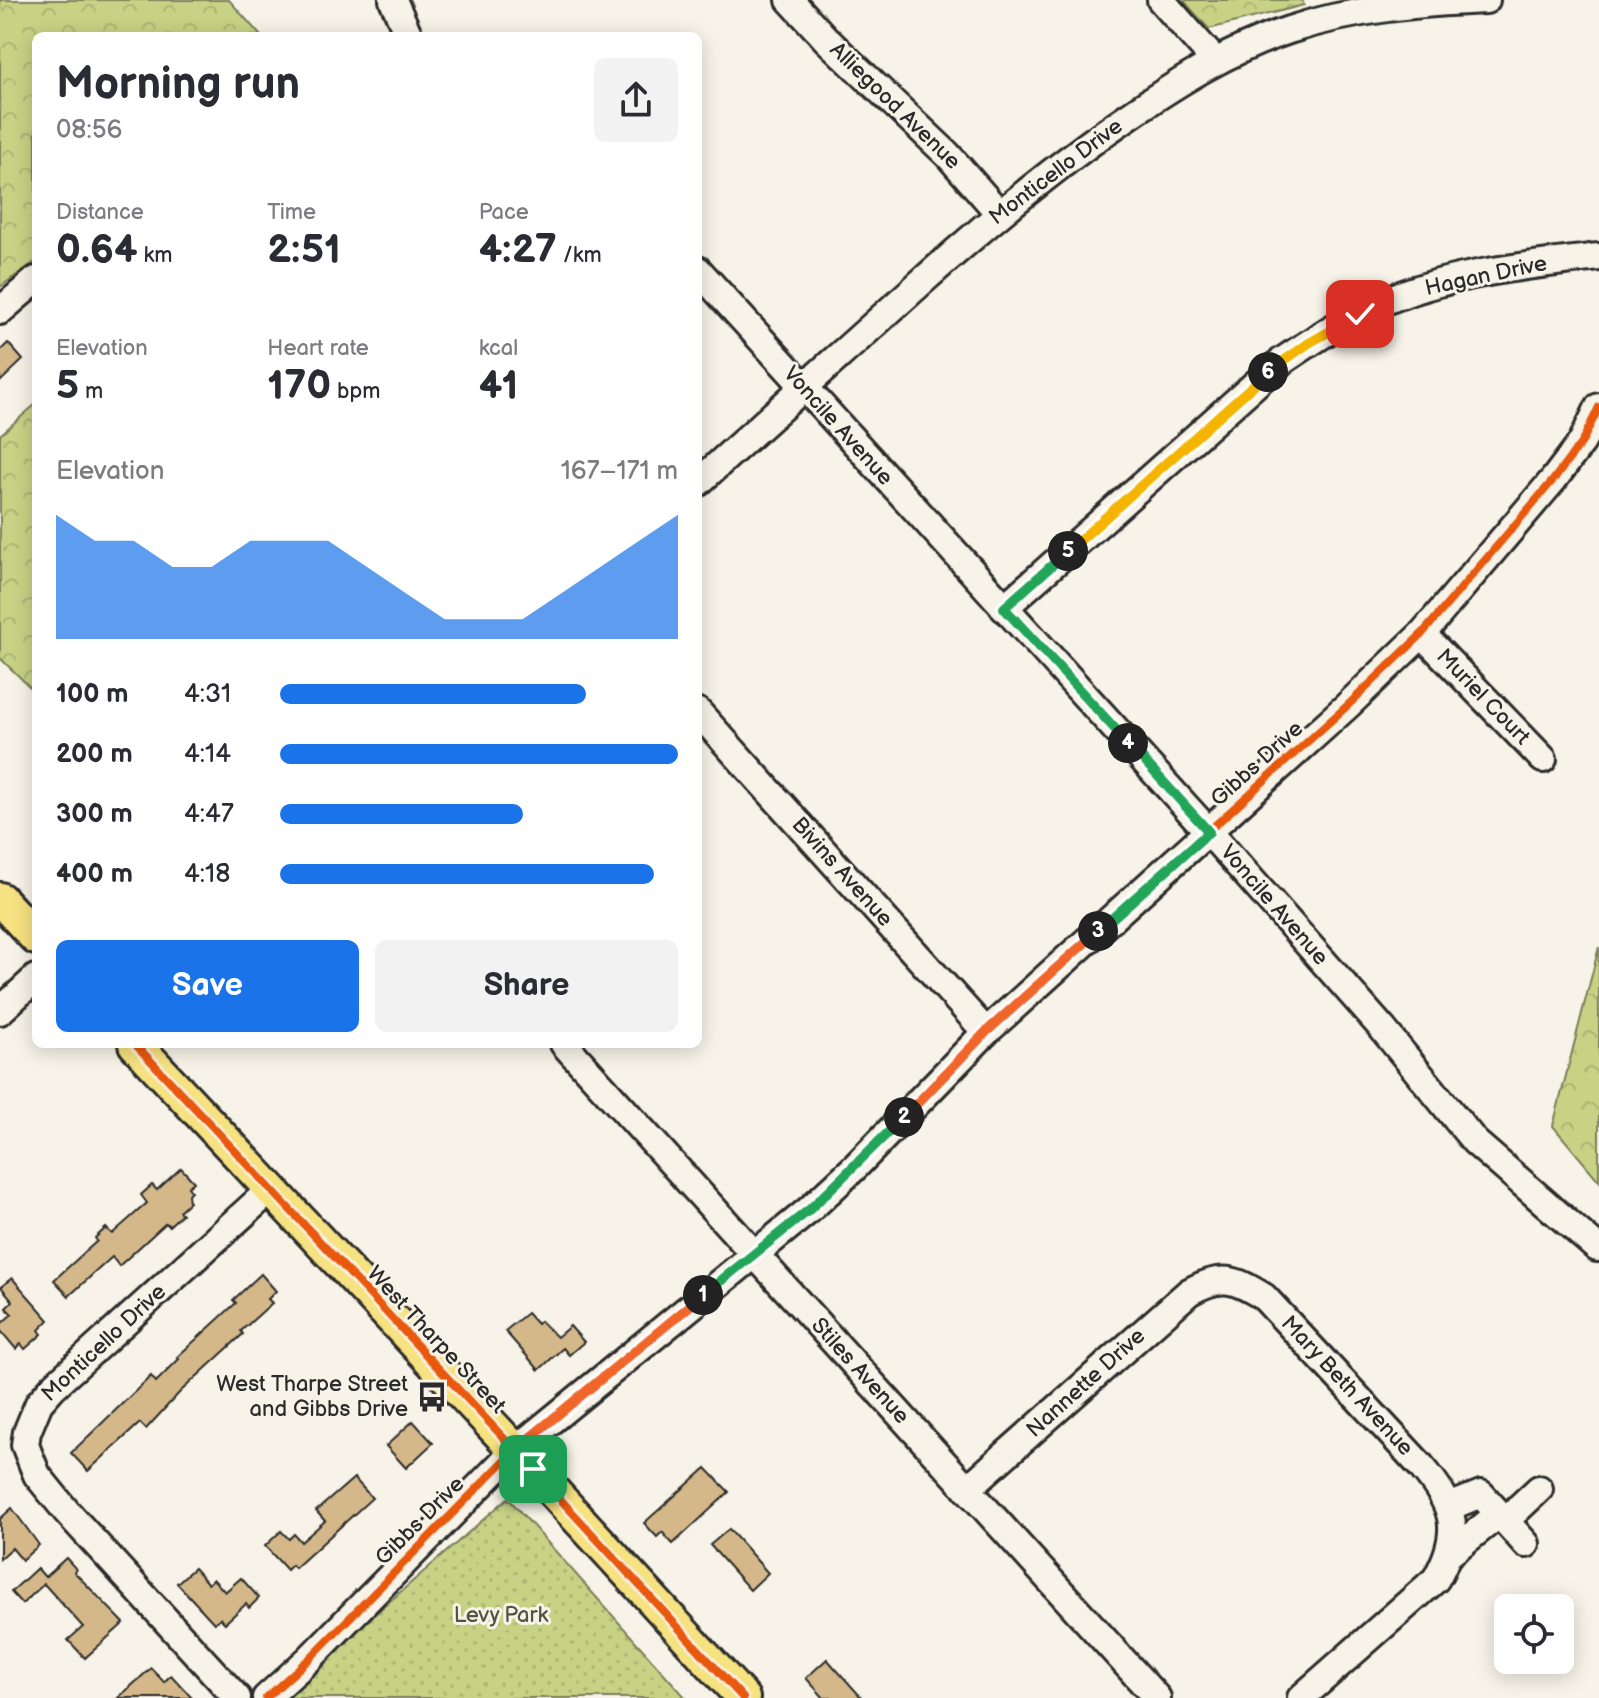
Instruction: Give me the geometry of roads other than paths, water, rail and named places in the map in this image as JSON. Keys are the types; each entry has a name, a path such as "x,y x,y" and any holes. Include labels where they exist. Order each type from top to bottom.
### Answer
{"main road":[{"path":"0,899 32,934"},
{"name":"West Tharpe Street","path":"139,1048 743,1698"}],"street":[{"path":"393,0 407,32"},
{"name":"Alliegood Avenue","path":"790,0 826,39 948,155 999,213"},
{"path":"1161,0 1215,61"},
{"name":"Monticello Drive","path":"702,479 999,213 1082,148 1215,61 1288,31 1336,16 1374,9 1486,0"},
{"name":"Hagan Drive","path":"1004,608 1278,364 1309,343 1394,298 1451,280 1530,265 1599,257"},
{"name":"Voncile Avenue","path":"702,274 1209,832 1382,1028 1475,1142 1597,1248"},
{"path":"0,311 32,283"},
{"name":"Gibbs Drive","path":"266,1698 309,1659 515,1450 809,1210 986,1032 1209,832 1422,634 1554,479 1582,442 1599,407"},
{"name":"Muriel Court","path":"1422,634 1543,759"},
{"name":"Bivins Avenue","path":"702,716 986,1032"},
{"path":"0,1011 32,982"},
{"name":"Stiles Avenue","path":"568,1048 1157,1698"},
{"name":"Monticello Drive","path":"237,1698 67,1512 37,1475 25,1445 31,1417 53,1387 270,1190"},
{"name":"Mary Beth Avenue","path":"1208,1282 1227,1280 1242,1283 1264,1297 1440,1487 1450,1530"},
{"name":"Nannette Drive","path":"967,1489 1165,1311 1208,1282"},
{"path":"1450,1530 1502,1517 1539,1489"},
{"path":"1301,1698 1436,1579 1450,1530 1481,1494 1526,1544"}],"place":[{"name":"West Tharpe Street and Gibbs Drive","path":"432,1397"}],"park label":[{"name":"Levy Park","path":"501,1615"}]}
